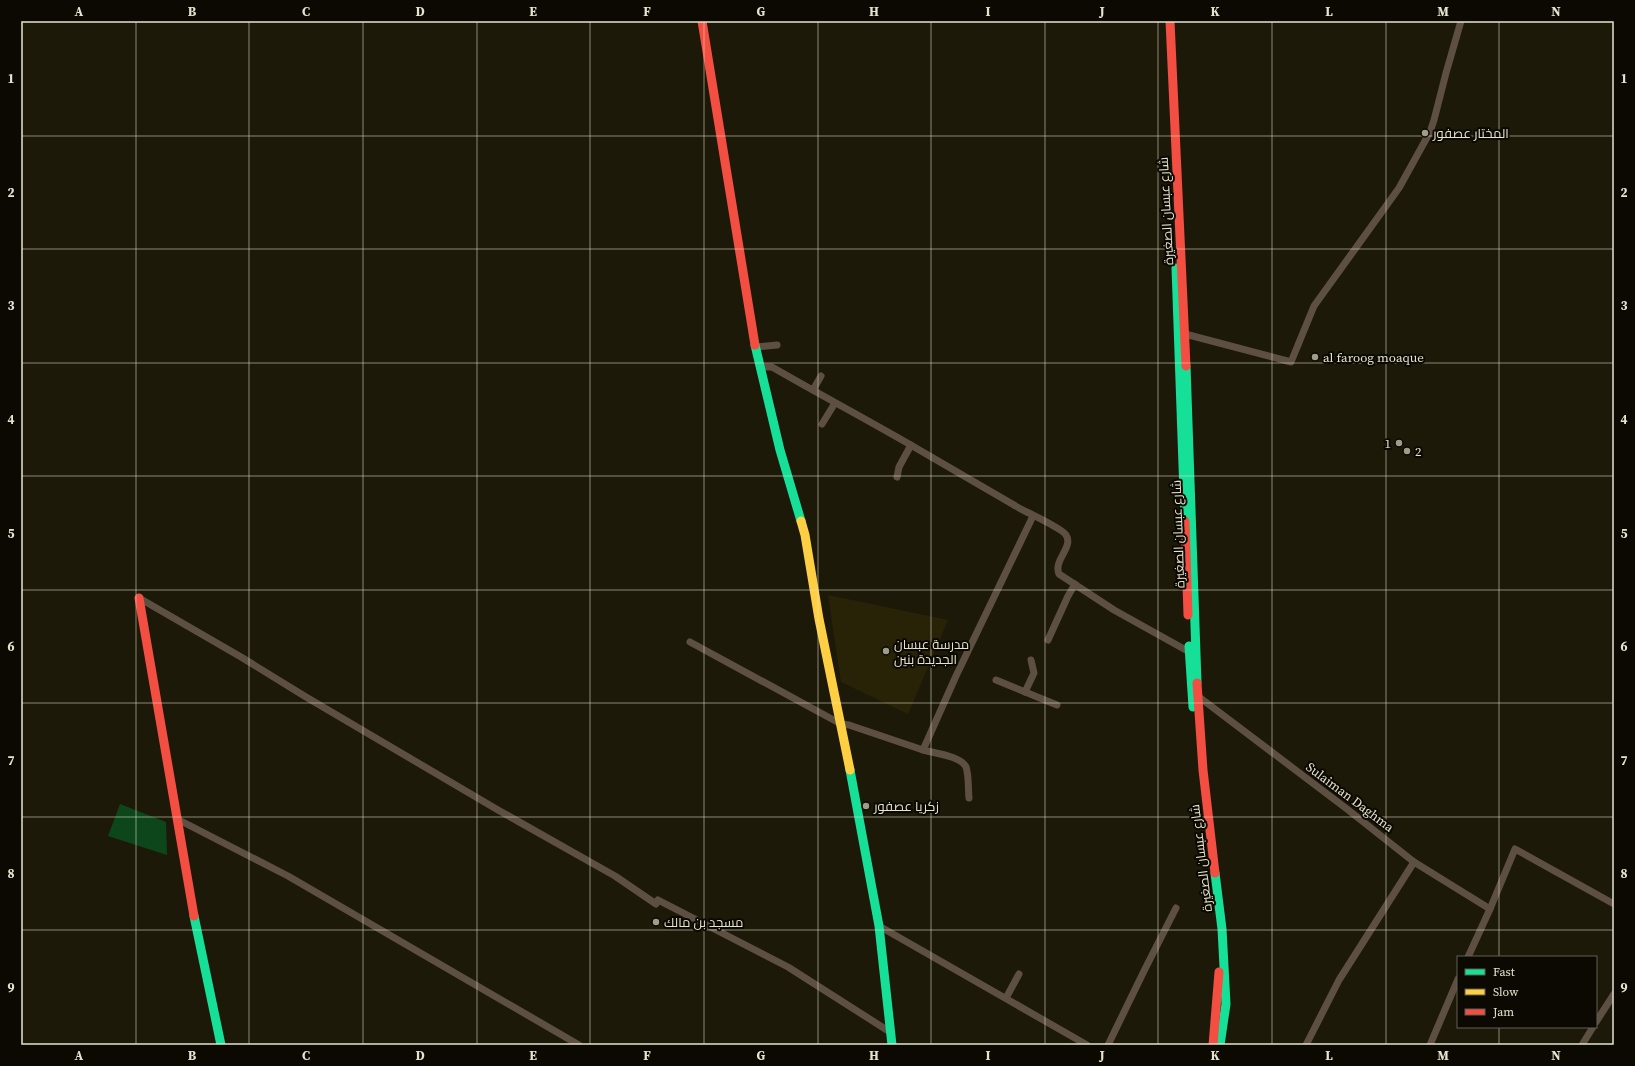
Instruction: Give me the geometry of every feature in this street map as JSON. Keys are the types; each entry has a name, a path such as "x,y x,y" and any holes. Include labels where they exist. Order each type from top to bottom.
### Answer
{"street":[{"path":"702,21 722,151 756,347 780,450 805,535 819,619 841,724 879,926 892,1045"},
{"name":"شارع عبسان الصغيرة","path":"1167,21 1187,596 1199,698 1203,770 1222,929 1226,1004 1220,1045"},
{"name":"شارع عبسان الصغيرة","path":"1170,21 1185,334 1194,627 1193,654 1200,798 1215,902 1220,958 1213,1045"},
{"path":"1185,334 1291,362 1314,306 1399,188 1430,132 1461,21"},
{"path":"756,347 777,345"},
{"path":"760,367 772,367 1033,516 1058,528 1066,535 1068,545 1057,569 1063,577 1114,610 1193,654"},
{"path":"812,390 821,376"},
{"path":"822,424 835,402"},
{"path":"897,477 899,467 911,445"},
{"path":"923,750 956,676 1033,516"},
{"path":"1048,640 1075,584"},
{"path":"139,598 196,927 221,1045"},
{"path":"139,598 498,810 615,876 656,904 658,900 788,966 890,1032"},
{"path":"690,642 841,724 961,761 966,766 969,798"},
{"path":"1026,692 1034,673 1031,660"},
{"path":"996,680 1057,705"},
{"name":"Sulaiman Daghma","path":"1199,698 1347,809 1414,862 1490,909"},
{"path":"177,819 288,876 579,1045"},
{"path":"1468,956 1515,849 1614,904"},
{"path":"1306,1045 1339,980 1414,862"},
{"path":"1108,1045 1176,908"},
{"path":"879,926 1087,1045"},
{"path":"1006,998 1019,974"},
{"path":"1430,1045 1457,981"},
{"path":"1597,1020 1614,994"},
{"path":"1582,1045 1592,1028"}],"shaded area":[{"name":"مدرسة عبسان الجديدة بنين","path":"828,595 948,620 908,714 841,682"}],"green space":[{"path":"120,804 166,822 167,855 108,836"}],"traffic: fast":[{"path":"1176,268 1185,521"},
{"path":"755,345 780,450 801,521"},
{"path":"1186,366 1197,683"},
{"path":"1189,646 1193,707"},
{"path":"850,770 879,926 892,1045"},
{"path":"1215,873 1222,929 1226,1004 1220,1045"},
{"path":"194,916 221,1045"}],"traffic: slow":[{"path":"801,521 805,535 819,619 850,770"}],"traffic: jam":[{"path":"702,21 755,345"},
{"path":"1170,21 1186,366"},
{"path":"1185,521 1188,615"},
{"path":"139,598 194,916"},
{"path":"1197,683 1203,770 1215,873"},
{"path":"1213,1045 1219,972"}],"place":[{"name":"المختار عصفور","path":"1425,133"},
{"name":"al faroog moaque","path":"1315,357"},
{"name":"1","path":"1399,443"},
{"name":"2","path":"1407,451"},
{"name":"مدرسة عبسان الجديدة بنين","path":"886,651"},
{"name":"زكريا عصفور","path":"866,806"},
{"name":"مسجد بن مالك","path":"656,922"}]}
